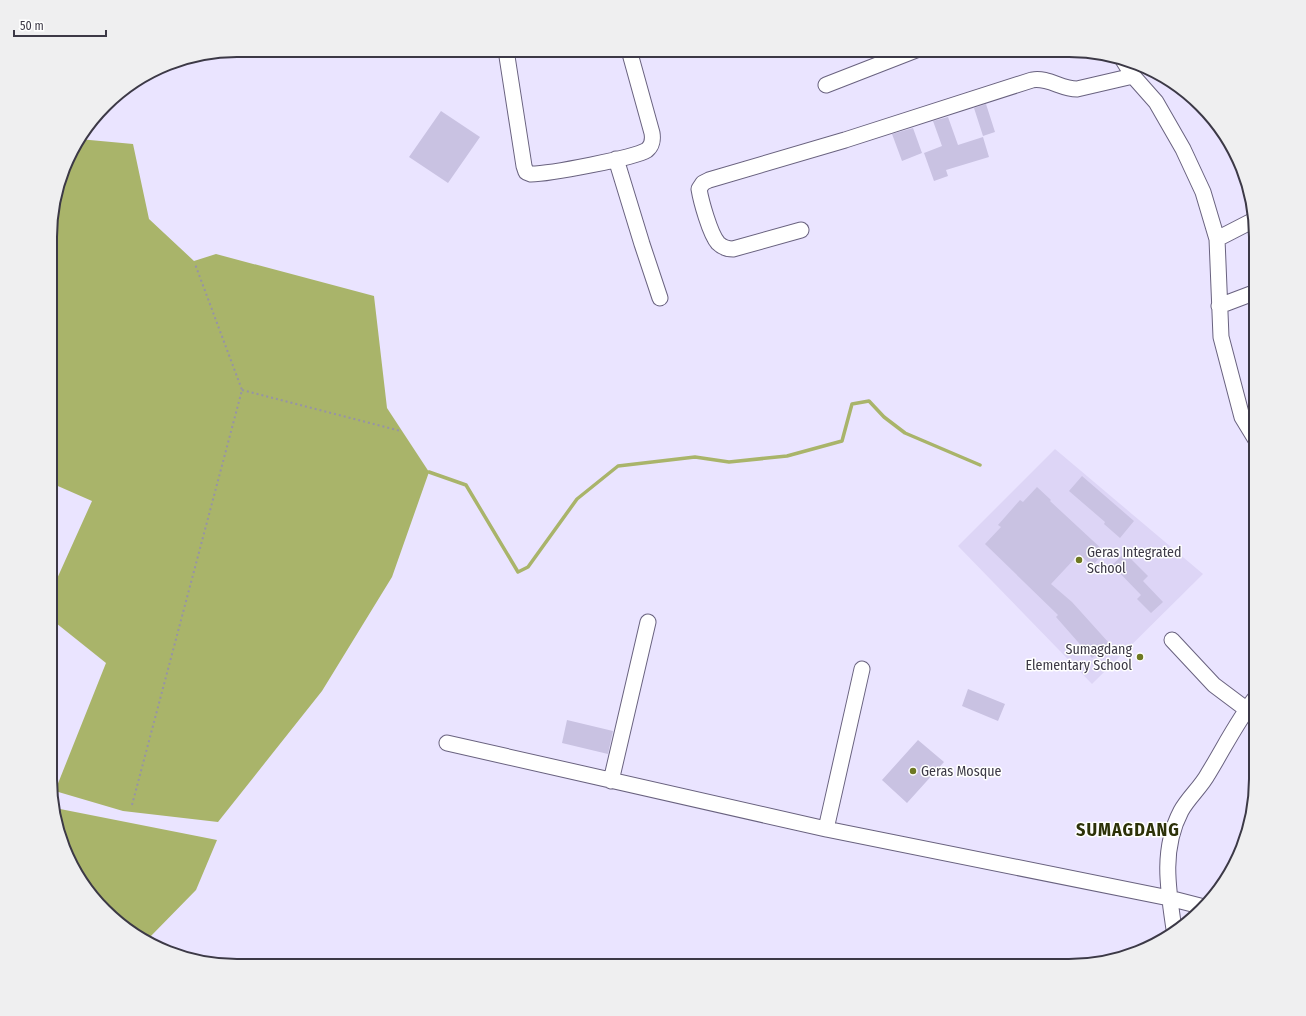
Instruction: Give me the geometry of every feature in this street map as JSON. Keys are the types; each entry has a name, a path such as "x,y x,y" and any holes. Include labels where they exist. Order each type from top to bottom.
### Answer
{"street":[{"path":"507,57 521,151 526,172 531,174 545,173 616,159 646,150 652,143 653,138 631,57"},
{"path":"826,86 898,57"},
{"path":"1127,67 1133,76 1156,102 1183,148 1203,192 1217,239 1219,306 1222,337 1242,417 1249,428"},
{"path":"801,230 733,249 726,248 719,244 713,236 699,189 703,183 709,180 845,140 1032,80 1043,79 1068,89 1077,89 1133,76"},
{"path":"616,159 660,298"},
{"path":"1217,239 1248,222"},
{"path":"1219,306 1249,295"},
{"path":"611,781 648,622"},
{"path":"1172,640 1214,685 1246,710"},
{"path":"826,829 862,669"},
{"path":"1173,926 1169,898 1167,855 1171,833 1182,810 1207,776 1249,706"},
{"path":"447,743 826,829 1169,898 1197,905"}],"path":[{"path":"132,805 242,390 195,264"},
{"path":"242,390 401,431"}],"shaded area":[{"path":"85,140 133,144 149,219 194,261 216,254 374,296 387,408 429,472 392,577 322,691 218,822 123,811 57,792 57,786 106,663 57,624 57,579 92,501 57,486 57,226 63,191 71,168"},
{"name":"Geras Integrated School","path":"1055,449 1203,574 1092,684 958,546"},
{"path":"60,809 217,840 196,890 150,937 147,935 118,914 102,898 87,879 71,848 63,825"}],"building":[{"path":"986,104 995,132 983,136 974,108"},
{"path":"441,111 480,137 448,183 409,157"},
{"path":"948,117 958,145 983,137 989,157 946,170 948,176 934,181 924,153 942,146 933,121"},
{"path":"913,128 922,153 902,161 892,134"},
{"path":"1082,476 1134,521 1120,538 1104,524 1105,522 1069,491"},
{"path":"1037,487 1105,552 1092,566 1079,554 1051,584 1072,602 1109,643 1092,658 1056,617 1058,615 985,544 1001,527 998,525 1020,500 1023,502"},
{"path":"1125,553 1148,576 1143,581 1163,602 1151,613 1137,599 1141,595 1112,565"},
{"path":"968,689 1005,704 998,721 962,706"},
{"path":"567,720 613,731 608,754 562,743"},
{"name":"Geras Mosque","path":"918,740 944,762 907,803 882,780"}],"waterway":[{"path":"429,472 466,485 518,572 528,567 577,499 618,466 695,457 729,462 787,456 842,441 852,404 869,401 884,417 905,433 980,465"}],"place":[{"name":"Geras Integrated School","path":"1079,560"},
{"name":"Sumagdang Elementary School","path":"1140,657"},
{"name":"Geras Mosque","path":"913,771"}],"district":[{"name":"SUMAGDANG","path":"1128,830"}]}
